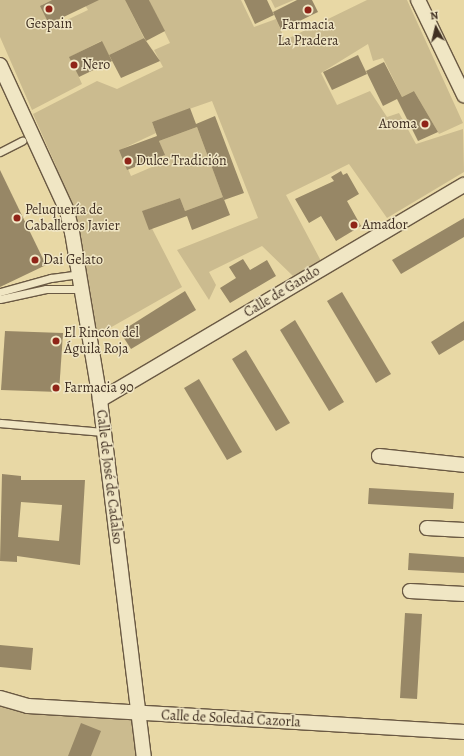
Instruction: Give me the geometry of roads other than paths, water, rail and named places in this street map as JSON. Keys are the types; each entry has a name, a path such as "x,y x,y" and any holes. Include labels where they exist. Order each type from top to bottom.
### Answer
{"street":[{"path":"418,0 464,95"},
{"name":"Calle de José de Cadalso","path":"0,65 27,139 67,211 80,274 100,400 144,756"},
{"name":"Calle de Gando","path":"100,400 464,185"},
{"path":"379,456 464,465"},
{"path":"427,528 464,530"},
{"path":"410,591 464,594"},
{"name":"Calle de Soledad Cazorla","path":"0,698 28,706 139,714 464,732"}],"lane":[{"path":"0,152 27,139"},
{"path":"0,292 51,278 80,274"},
{"path":"0,299 46,289 82,289"},
{"path":"0,422 103,432"}],"place":[{"name":"Gespain","path":"49,9"},
{"name":"Farmacia La Pradera","path":"308,10"},
{"name":"Nero","path":"74,65"},
{"name":"Aroma","path":"425,124"},
{"name":"Dulce Tradición","path":"128,161"},
{"name":"Peluquería de Caballeros Javier","path":"17,218"},
{"name":"Amador","path":"354,225"},
{"name":"Dai Gelato","path":"35,260"},
{"name":"El Rincón del Águila Roja","path":"56,341"},
{"name":"Farmacia 90","path":"56,388"}]}
